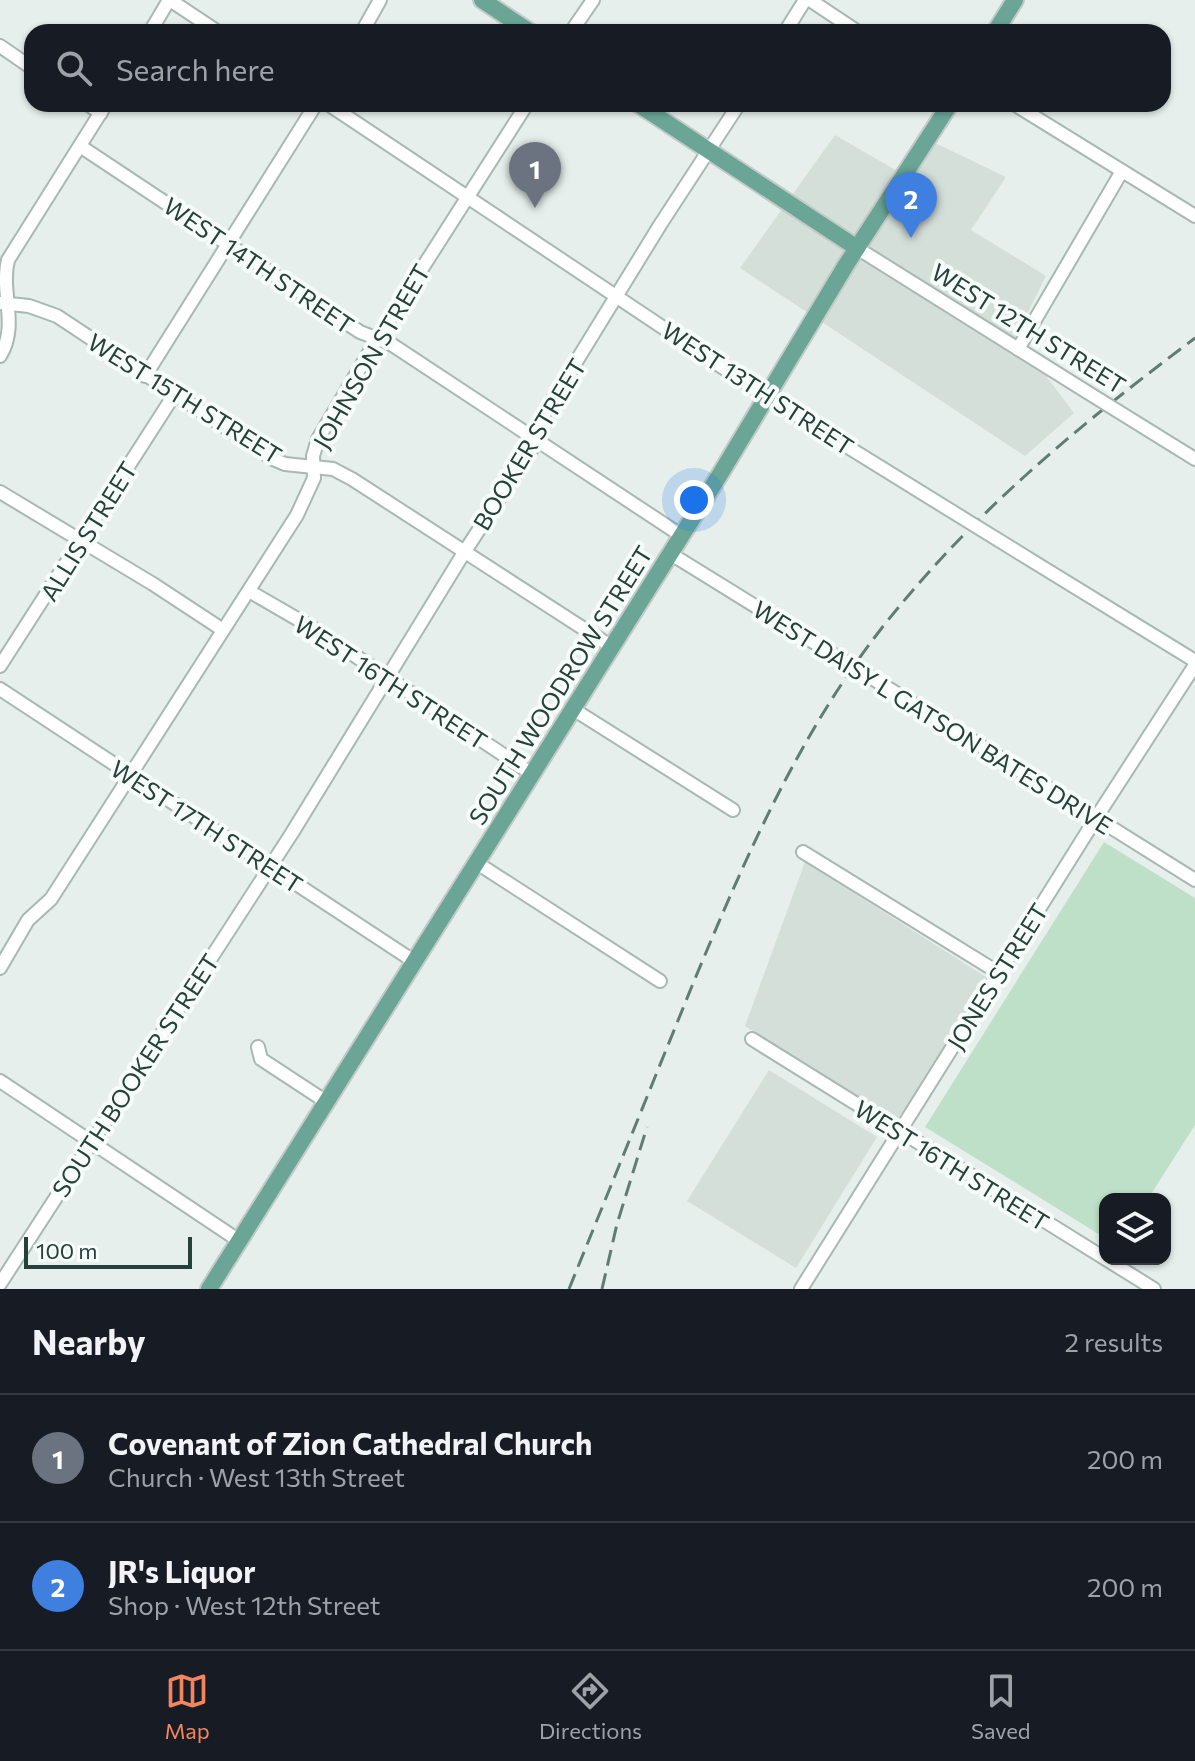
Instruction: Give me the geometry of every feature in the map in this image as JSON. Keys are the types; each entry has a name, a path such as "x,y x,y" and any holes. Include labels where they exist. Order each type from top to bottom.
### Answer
{"main road":[{"path":"482,0 518,24"},
{"path":"1000,24 1015,0"},
{"name":"WEST 12TH STREET","path":"650,112 857,248"},
{"name":"SOUTH WOODROW STREET","path":"209,1289 945,112"}],"street":[{"path":"155,24 170,0 206,24"},
{"path":"366,24 380,0"},
{"path":"576,24 593,0"},
{"path":"790,24 807,0 845,24"},
{"path":"0,46 24,62"},
{"path":"0,356 8,338 4,304 8,260 101,112"},
{"path":"145,376 311,112"},
{"name":"WEST 13TH STREET","path":"340,112 767,397 1195,663"},
{"name":"JOHNSON STREET","path":"0,968 28,920 51,899 297,515 314,478 313,456 318,439 377,339 522,112"},
{"name":"BOOKER STREET","path":"270,866 533,447 536,427 733,112"},
{"path":"1027,112 1195,216"},
{"name":"WEST 14TH STREET","path":"80,146 360,332 391,344 682,536"},
{"path":"1018,349 1122,171"},
{"name":"WEST 12TH STREET","path":"857,248 1195,459"},
{"name":"WEST 15TH STREET","path":"4,304 29,306 57,316 273,459 333,469 352,479 612,647"},
{"name":"ALLIS STREET","path":"0,666 174,395"},
{"path":"0,492 223,630"},
{"name":"WEST DAISY L GATSON BATES DRIVE","path":"671,554 1195,880"},
{"name":"WEST 16TH STREET","path":"249,591 318,631 532,774"},
{"name":"JONES STREET","path":"806,1287 1195,663"},
{"name":"WEST 17TH STREET","path":"0,689 415,962"},
{"path":"573,709 733,810"},
{"path":"803,852 999,973"},
{"path":"477,863 660,981"},
{"name":"SOUTH BOOKER STREET","path":"0,1284 270,866"},
{"name":"WEST 16TH STREET","path":"752,1039 1154,1289"},
{"path":"258,1047 261,1059 325,1101"},
{"path":"0,1081 238,1240"}],"shaded area":[{"path":"835,135 911,179 935,143 1006,177 971,230 1046,276 1016,336 1074,413 1025,456 740,268"},
{"path":"805,862 986,977 942,1053 898,1118 889,1117 745,1026"},
{"path":"769,1070 877,1137 796,1268 687,1201"}],"green space":[{"path":"1104,842 1195,898 1195,1125 1152,1193 1099,1193 1099,1234 925,1127"}],"railway":[{"path":"569,1289 732,893 798,756 851,670 916,587 990,509 1068,438 1195,338"},
{"path":"602,1289 617,1224 647,1127"}],"place":[{"name":"Covenant of Zion Cathedral Church","path":"535,208"},
{"name":"JR's Liquor","path":"911,238"}]}
